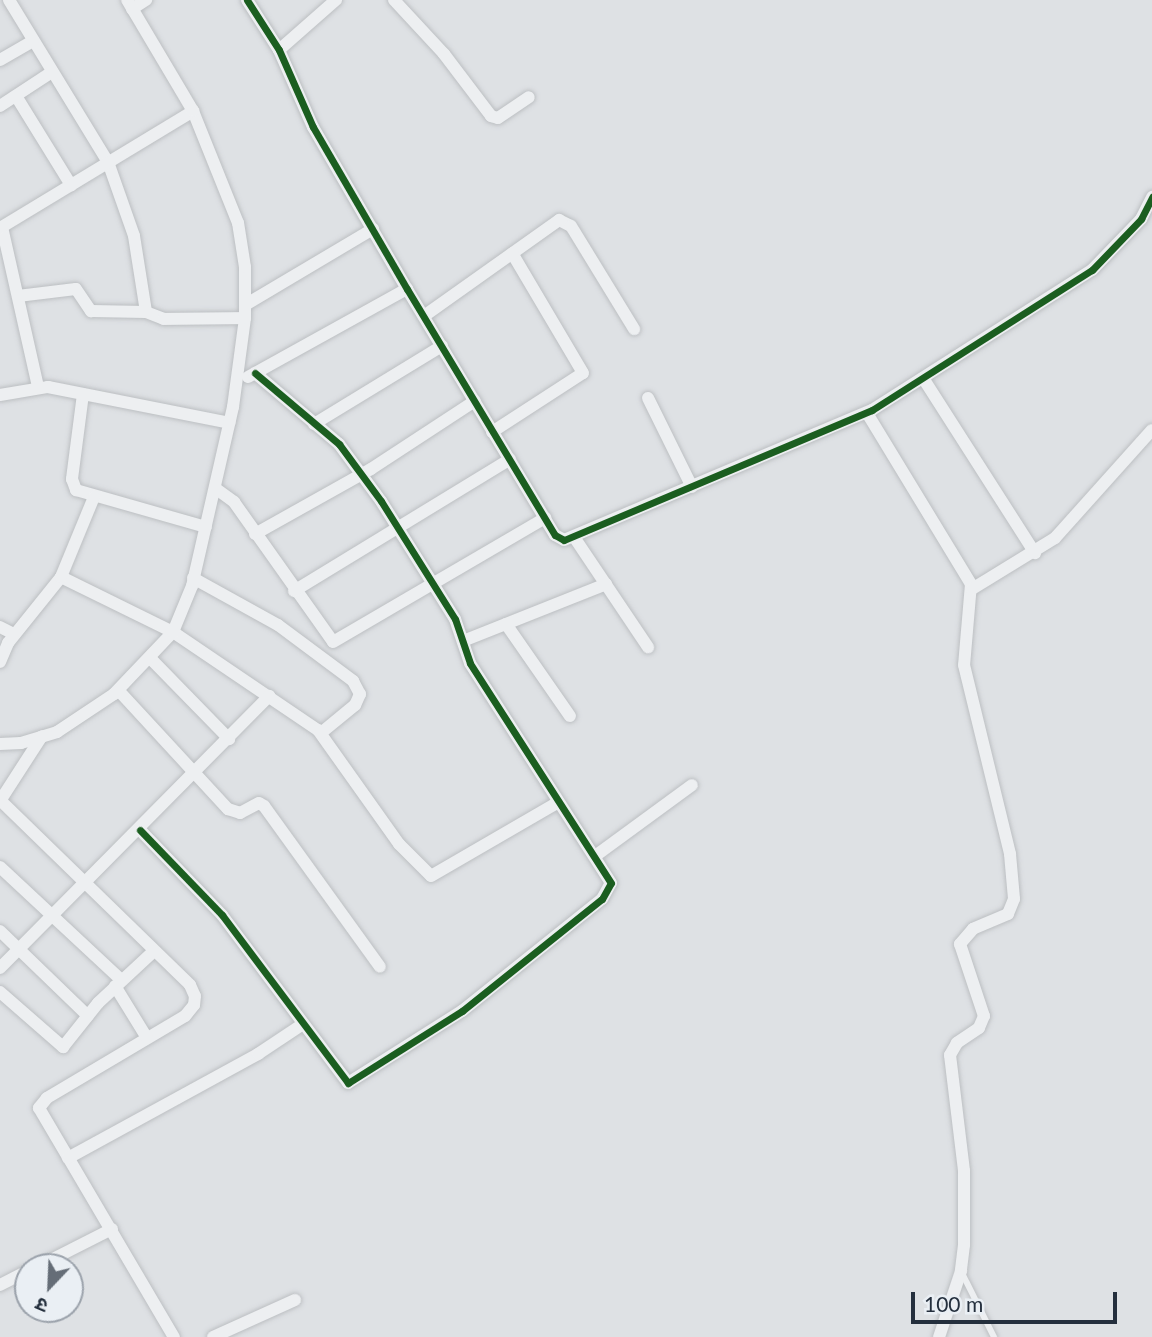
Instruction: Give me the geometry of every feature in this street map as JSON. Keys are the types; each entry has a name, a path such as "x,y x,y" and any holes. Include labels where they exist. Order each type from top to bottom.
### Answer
{"street":[{"path":"9,0 108,162 134,236 146,312"},
{"path":"0,744 43,737 119,691 173,632 193,578 229,423 245,311 238,223 218,164 193,111 130,4 146,0"},
{"path":"247,0 279,50 313,127 492,432 559,539 574,537 867,413 1092,271 1141,219 1152,197"},
{"path":"279,50 335,0"},
{"path":"394,0 444,54 493,117 528,97"},
{"path":"0,60 33,41"},
{"path":"0,106 52,72"},
{"path":"16,96 71,185"},
{"path":"38,387 1,227 193,111"},
{"path":"424,316 554,221 565,221 634,329"},
{"path":"18,296 76,289 91,311 146,312 164,319 245,311 373,229"},
{"path":"492,432 583,373 512,253"},
{"path":"236,384 407,289"},
{"path":"314,425 442,346"},
{"path":"140,830 222,915 344,1081 354,1082 432,1034 602,899 611,883 557,803 470,663 463,641 431,581 362,474 339,444 256,373"},
{"path":"923,378 1035,553"},
{"path":"0,395 38,387 229,423"},
{"path":"83,394 73,485 94,497 206,527"},
{"path":"648,398 692,487"},
{"path":"255,534 362,474 475,401"},
{"path":"867,413 972,589 964,665 1010,854 1014,899 1008,914 973,929 960,944 984,1016 979,1028 957,1043 950,1055 964,1171 961,1271 939,1337"},
{"path":"972,589 1035,553 1055,538 1152,430"},
{"path":"294,591 510,459"},
{"path":"215,488 234,502 294,591 333,642 331,662"},
{"path":"0,662 15,634 61,577 94,497"},
{"path":"333,642 431,581 545,518"},
{"path":"574,537 648,647"},
{"path":"61,577 173,632 321,733 399,845 431,876 557,803"},
{"path":"193,578 278,625 331,662 360,694 355,705 321,733"},
{"path":"463,641 606,584"},
{"path":"506,624 570,716"},
{"path":"0,627 15,634"},
{"path":"151,659 229,738"},
{"path":"119,691 194,775 231,811 240,813 259,803 264,806 380,967"},
{"path":"0,968 140,830 269,696"},
{"path":"43,737 0,801 190,985 194,1005 185,1016 41,1103 39,1111 112,1229 174,1337"},
{"path":"595,856 692,785"},
{"path":"0,867 118,983 147,1038"},
{"path":"0,931 88,1016"},
{"path":"0,992 60,1047 118,983 154,951"},
{"path":"68,1158 303,1024"},
{"path":"65,1253 112,1229"},
{"path":"213,1337 295,1300"}],"lane":[{"path":"961,1271 995,1337"}],"cycle path":[{"path":"247,0 279,50 313,127 407,289 555,535 564,540 872,410 1092,270 1141,219 1152,197"},
{"path":"140,830 222,915 348,1083 462,1011 602,899 611,883 470,663 455,619 381,501 339,444 255,373"}]}
